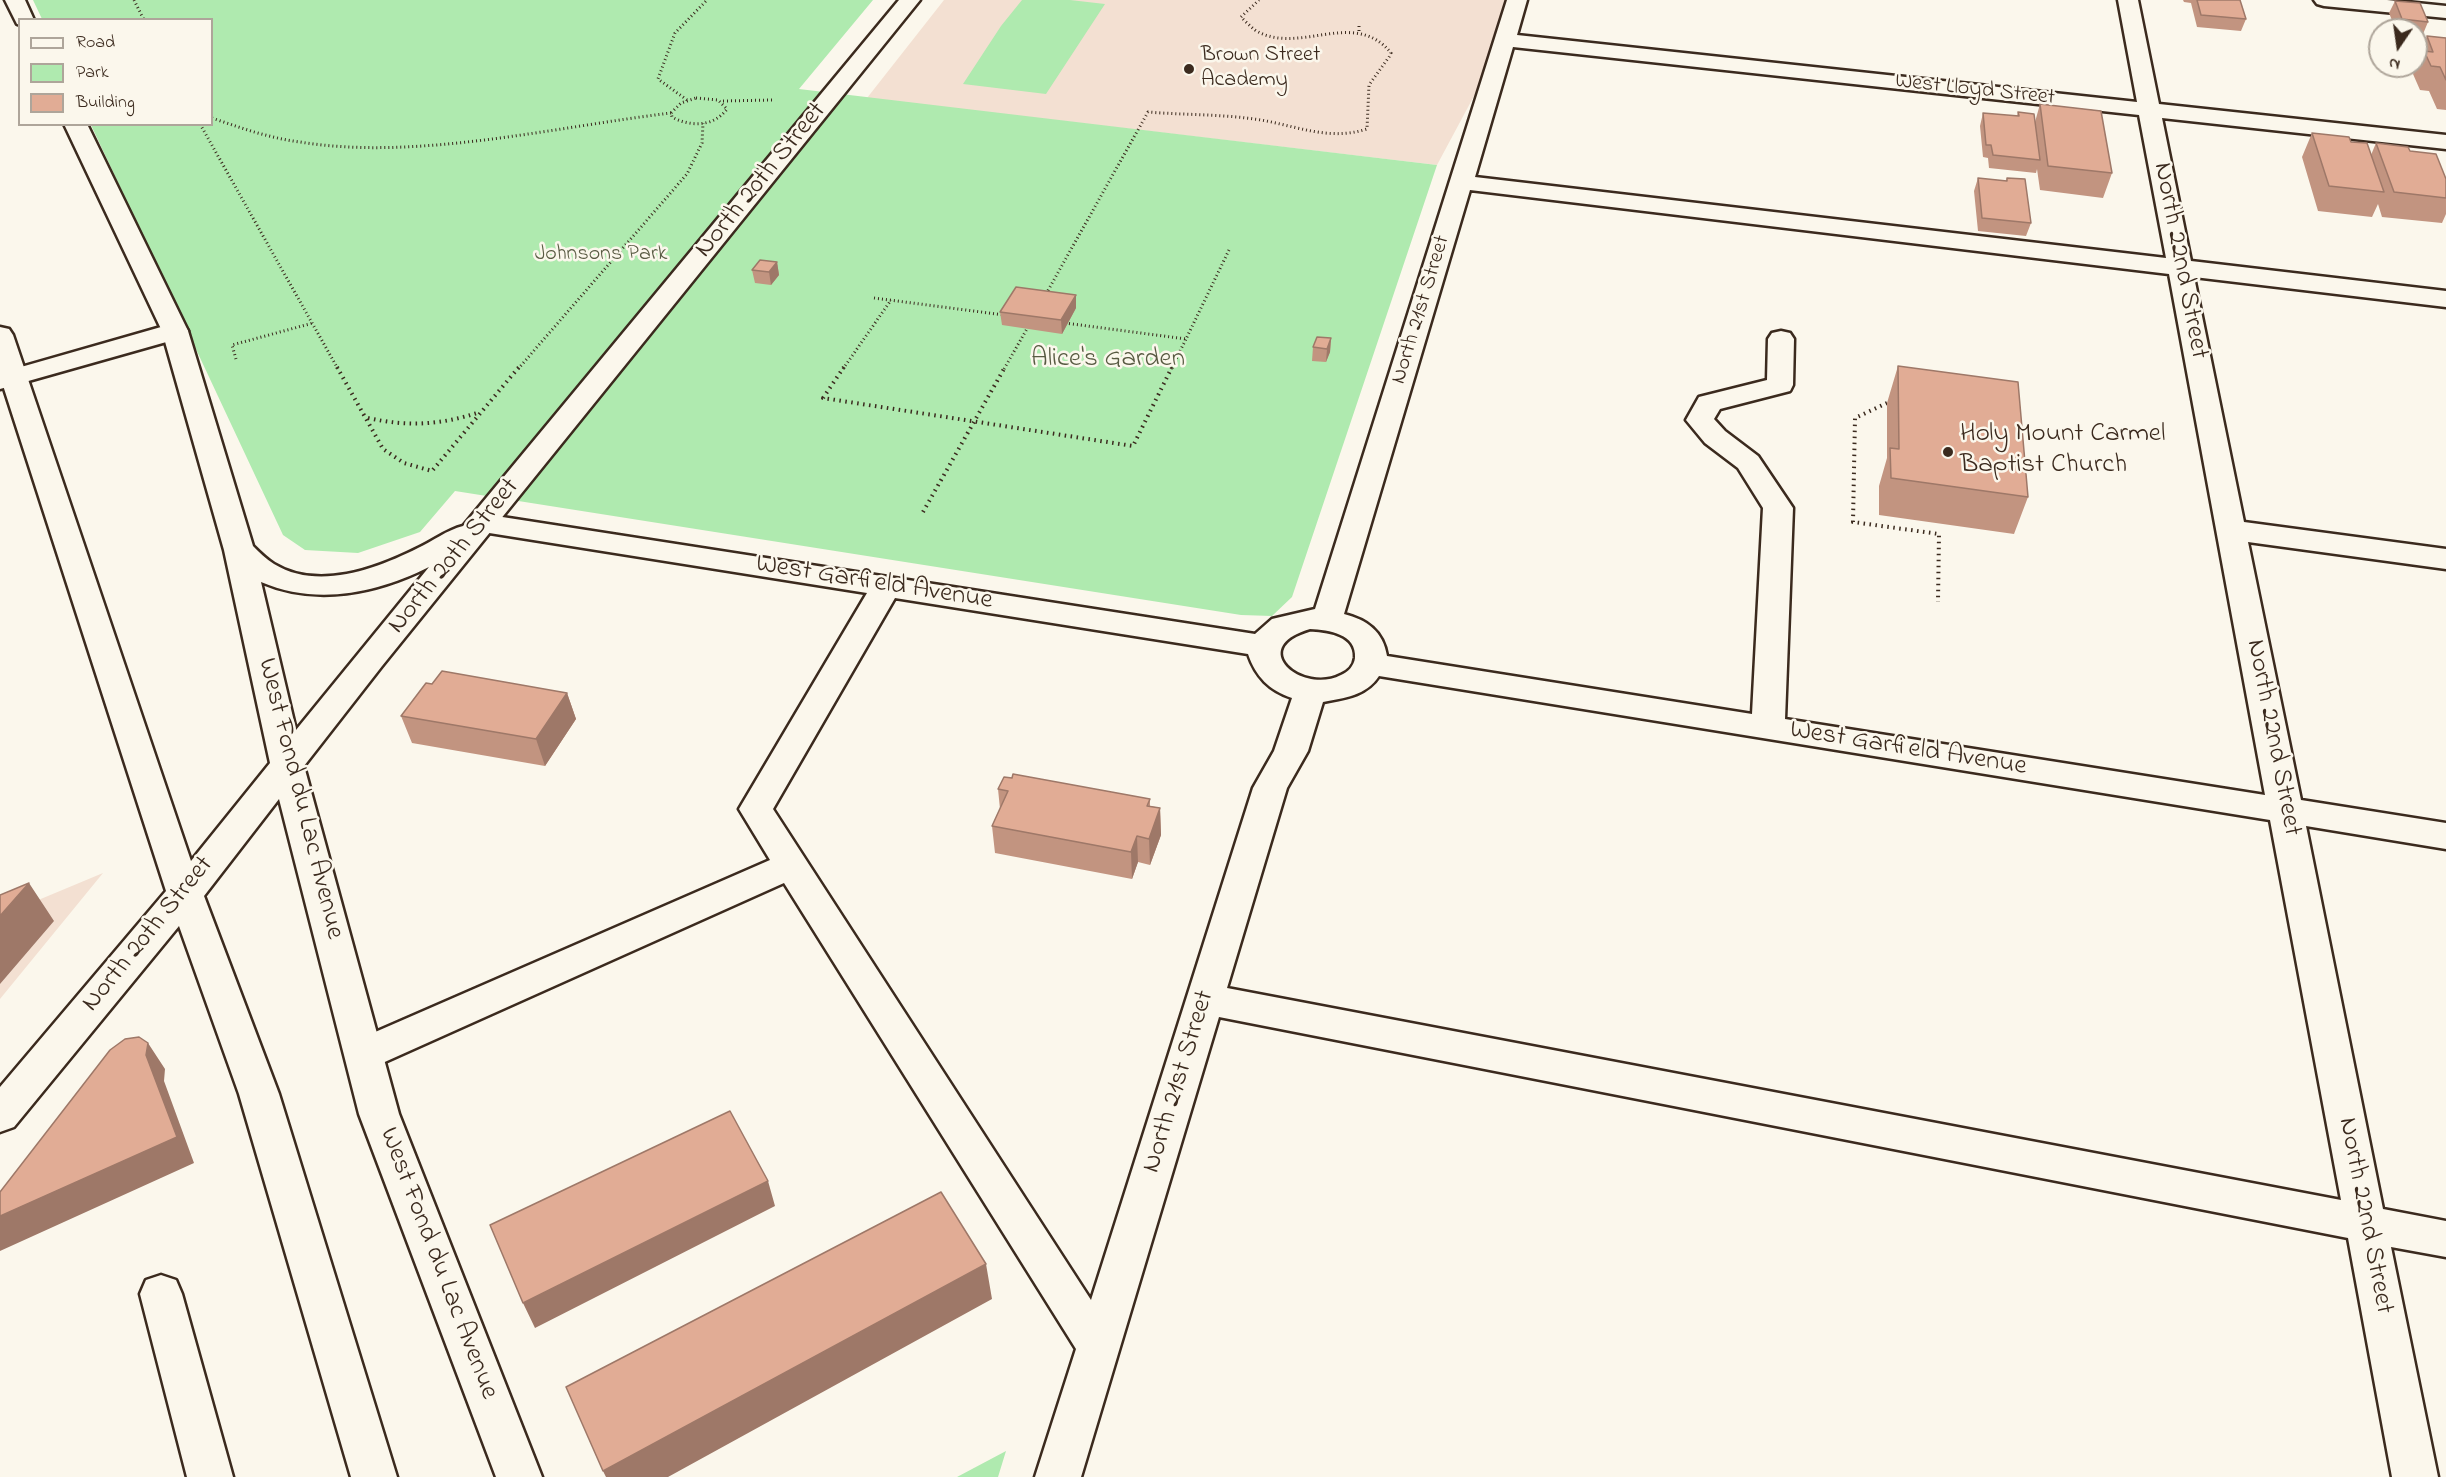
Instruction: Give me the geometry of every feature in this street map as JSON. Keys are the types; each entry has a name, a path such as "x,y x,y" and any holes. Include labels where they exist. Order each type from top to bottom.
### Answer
{"street":[{"path":"15,0 23,18"},
{"name":"North 20th Street","path":"0,1115 185,894 483,523 910,0"},
{"name":"North 21st Street","path":"1327,619 1517,0"},
{"name":"North 22nd Street","path":"2128,0 2415,1477"},
{"path":"2324,0 2431,8"},
{"name":"West Lloyd Street","path":"1504,40 2446,142"},
{"name":"West Fond du Lac Avenue","path":"76,126 175,331 239,550 287,765 379,1113 519,1477"},
{"path":"1461,182 2446,299"},
{"path":"8,379 175,331"},
{"path":"0,335 8,379 185,894 259,1094 374,1477"},
{"path":"1768,727 1778,508 1748,462 1715,437 1700,420 1709,403 1780,385 1781,339"},
{"path":"239,550 253,567 298,585 356,582 394,573 453,542 483,523"},
{"name":"West Garfield Avenue","path":"483,523 1264,646"},
{"path":"2231,530 2446,559"},
{"path":"887,586 756,809 1041,1261 1098,1346"},
{"path":"1327,619 1343,624 1361,636 1371,652 1370,663 1365,674 1355,682 1325,691 1310,691 1292,686 1273,674 1264,657 1264,646 1270,636 1281,627 1295,621 1327,619"},
{"name":"West Garfield Avenue","path":"1370,663 2446,836"},
{"name":"North 21st Street","path":"1058,1477 1270,788 1291,751 1310,691"},
{"path":"364,1054 791,865"},
{"path":"1205,999 2446,1239"},
{"path":"161,1293 210,1477"}],"path":[{"path":"134,0 143,18"},
{"path":"687,100 658,79 675,33 707,0"},
{"path":"1044,298 1148,112 1259,120 1330,135 1353,135 1367,129 1371,119 1368,106 1369,86 1392,53 1375,37 1359,34 1278,37 1259,32 1248,26 1241,17 1259,0"},
{"path":"1359,26 1359,34"},
{"path":"671,113 675,106 687,100 706,98 722,101 748,99 782,101"},
{"path":"671,113 672,117 684,123 703,123 725,114 727,109 722,101"},
{"path":"213,118 232,126 284,138 343,146 391,148 671,113"},
{"path":"201,126 383,448 404,463 432,471 480,412 687,174 702,142 703,123"},
{"path":"891,300 823,398 1133,446 1229,250"},
{"path":"874,298 1009,315"},
{"path":"923,512 1033,318"},
{"path":"1056,322 1186,339"},
{"path":"237,363 232,345 313,323"},
{"path":"1887,403 1856,418 1853,522 1939,534 1938,602"},
{"path":"367,418 396,425 423,427 451,422 480,412"}],"shaded area":[{"name":"Brown Street Academy","path":"944,0 1517,0 1504,40 1437,165 867,98"},
{"path":"103,873 0,999 0,916"}],"green space":[{"name":"Johnsons Park","path":"33,0 873,0 799,89 1437,165 1292,597 1272,616 1241,615 455,491 420,532 358,553 305,550 283,535 91,126 213,126 213,18 42,18"},
{"path":"1022,0 1070,0 1105,4 1046,94 963,84 1001,26"},
{"path":"1006,1451 998,1477 957,1477"}],"building":[{"path":"2197,0 2240,0 2246,19 2201,15"},
{"path":"2395,1 2420,3 2426,18 2402,18"},
{"path":"2428,36 2446,38 2446,80 2440,67 2431,66 2428,60 2428,51 2433,52"},
{"path":"2040,104 2101,111 2112,173 2048,166"},
{"path":"2018,112 2034,114 2040,160 1993,155 1991,145 1986,145 1983,113 2019,116"},
{"path":"2312,133 2349,137 2351,142 2367,143 2384,192 2329,186"},
{"path":"2376,143 2408,147 2410,151 2436,154 2446,179 2446,198 2394,192"},
{"path":"1978,178 2007,181 2007,178 2025,179 2031,223 1982,218"},
{"path":"760,260 777,262 769,272 752,270"},
{"path":"1016,287 1076,295 1061,320 1000,312"},
{"path":"1317,337 1331,338 1327,349 1313,347"},
{"path":"1898,366 2018,382 2028,497 1891,478 1890,448 1899,449"},
{"path":"442,671 567,693 536,739 401,716 426,683 432,684"},
{"path":"1013,774 1150,799 1147,806 1160,808 1149,839 1137,836 1131,852 992,826 1008,791 998,789 1004,777 1012,778"},
{"path":"29,883 0,916 0,895"},
{"path":"139,1037 148,1043 146,1055 177,1137 0,1216 0,1192 110,1050 125,1039"},
{"path":"730,1111 768,1181 523,1303 490,1225"},
{"path":"941,1192 986,1264 603,1471 566,1387"}],"place":[{"name":"Brown Street Academy","path":"1189,69"},
{"name":"Holy Mount Carmel Baptist Church","path":"1948,452"}],"park label":[{"name":"Alice's Garden","path":"1108,361"}]}
